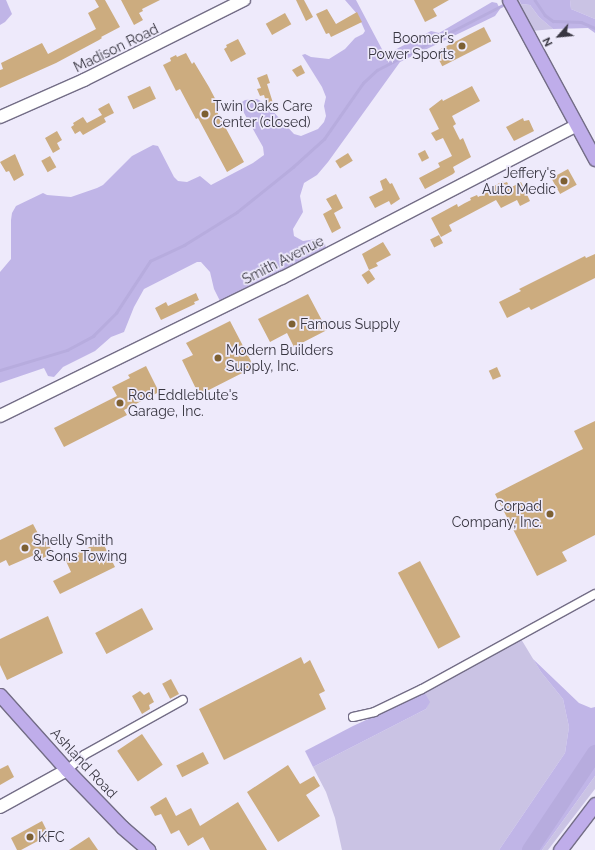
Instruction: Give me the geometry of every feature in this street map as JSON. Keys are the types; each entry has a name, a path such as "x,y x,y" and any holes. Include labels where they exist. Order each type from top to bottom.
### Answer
{"main road":[{"path":"509,0 595,159"},
{"name":"Ashland Road","path":"0,695 67,770 122,827 148,850"},
{"path":"560,850 595,804"}],"street":[{"name":"Madison Road","path":"0,117 84,80 244,0"},
{"name":"Smith Avenue","path":"0,416 275,282 577,125"},
{"path":"353,717 374,712 422,689 595,594"},
{"path":"0,807 67,770 84,755 183,700"}],"shaded area":[{"path":"0,0 6,0 12,14 0,25"},
{"path":"345,0 356,0 384,53 387,54 431,31 439,33 492,2 497,3 500,9 495,16 400,62 328,162 317,175 304,183 300,196 303,212 293,229 294,236 303,241 316,239 325,244 326,249 221,303 214,289 210,272 201,262 197,262 144,289 134,307 124,332 111,337 95,351 63,367 54,377 48,376 44,368 0,383 0,272 11,259 11,220 12,213 16,206 43,193 47,195 71,197 97,188 103,185 132,156 153,145 158,146 174,177 178,181 187,182 200,176 211,185 253,163 264,155 263,147 239,104 245,100 257,99 266,104 294,134 301,136 318,129 324,122 326,116 324,106 326,97 322,87 302,55 305,54 311,57 329,59 345,49 355,38 363,34 365,31 358,15"},
{"path":"516,0 519,0 521,4 530,5 539,17 553,29 532,31"},
{"path":"519,0 570,0 571,9 595,19 595,33 588,28 553,29 539,17 530,5 521,4"},
{"path":"570,0 595,0 595,19 571,9"},
{"path":"521,639 541,672 563,699 569,727 565,753 499,850 342,850 335,818 326,792 313,767 426,709 429,702 425,693"},
{"path":"533,659 579,703 591,708 595,707 595,776 542,850 499,850 565,753 569,727 563,699 541,672"},
{"path":"425,693 430,702 426,709 313,767 305,751 353,726"},
{"path":"595,776 595,789 548,850 542,850"}],"building":[{"path":"95,0 105,0 120,27 56,63 0,88 0,70 3,69 1,63 42,43 48,54 96,29 88,13 99,7"},
{"path":"121,0 160,0 142,9 143,11 139,13 143,20 134,25"},
{"path":"296,0 304,0 313,17 306,21"},
{"path":"414,0 449,0 433,9 437,16 425,22"},
{"path":"327,9 336,24 357,12 362,22 331,37 329,33 326,34 316,14"},
{"path":"285,13 291,24 272,35 266,24"},
{"name":"Boomer's Power Sports","path":"484,27 491,41 442,66 435,52"},
{"path":"238,39 246,54 231,62 224,49 227,47 226,45"},
{"name":"Twin Oaks Care Center (closed)","path":"186,53 192,64 194,62 209,87 220,108 216,110 244,162 227,172 198,118 196,119 180,89 176,91 163,65 171,61 170,58"},
{"path":"301,65 305,73 297,77 292,70"},
{"path":"267,74 270,83 267,84 273,103 267,105 264,95 260,96 257,89 261,88 257,78"},
{"path":"150,86 156,99 133,109 127,97"},
{"path":"472,86 480,101 452,116 456,124 453,126 460,140 463,138 471,157 453,167 455,172 453,174 425,189 419,178 440,167 438,163 452,156 443,138 436,141 431,133 439,129 429,109 442,99 443,101"},
{"path":"109,103 114,113 104,118 106,122 83,135 80,131 75,134 71,127 74,125 73,123 83,117 87,123 102,115 98,109"},
{"path":"523,118 524,121 529,120 534,131 514,141 506,127"},
{"path":"57,131 62,140 57,143 60,149 53,153 45,138"},
{"path":"425,150 429,158 422,162 418,154"},
{"path":"348,153 353,161 340,169 335,161"},
{"path":"15,154 24,175 14,181 9,171 6,172 0,162"},
{"path":"50,156 56,167 48,172 41,161"},
{"name":"Jeffery's Auto Medic","path":"568,169 577,185 560,194 551,178"},
{"path":"386,178 390,184 392,183 400,199 391,205 389,201 375,208 369,197 383,190 380,181"},
{"path":"503,181 504,183 507,182 510,188 521,182 530,201 520,206 517,200 501,208 496,200 449,225 452,231 441,237 431,218 457,204 458,207 471,200 470,198 477,195 478,197 495,188 494,186"},
{"path":"336,194 343,208 334,213 341,228 332,233 323,214 332,209 326,199"},
{"path":"439,235 443,243 434,248 430,240"},
{"path":"383,242 391,255 376,263 378,266 369,270 362,254"},
{"path":"595,254 595,278 531,310 529,307 507,318 499,302 521,291 519,289 585,256 586,258"},
{"path":"369,270 375,279 368,284 362,275"},
{"path":"196,293 199,300 194,302 195,304 161,320 155,308 166,302 168,306"},
{"name":"Famous Supply","path":"308,294 327,330 294,347 287,333 270,342 258,319"},
{"name":"Modern Builders Supply, Inc.","path":"230,321 254,367 199,395 182,360 193,355 186,343"},
{"name":"Rod Eddleblute's Garage, Inc.","path":"146,366 159,392 124,410 127,415 64,447 54,428 117,396 112,387 130,378 128,375"},
{"path":"497,367 501,376 493,380 489,371"},
{"name":"Corpad Company, Inc.","path":"595,421 595,535 562,552 567,561 537,576 495,494 583,449 574,431"},
{"name":"Shelly Smith & Sons Towing","path":"33,524 43,543 47,541 53,553 35,562 32,556 9,566 6,560 0,563 0,540"},
{"path":"102,541 115,567 60,594 53,581 71,572 65,559"},
{"path":"420,561 460,637 438,649 398,573"},
{"path":"142,608 153,629 106,654 95,633"},
{"path":"48,616 63,653 7,680 0,665 0,639"},
{"path":"301,657 304,664 310,660 325,691 319,694 326,709 224,760 199,709"},
{"path":"171,679 179,694 170,699 162,684"},
{"path":"140,691 144,695 149,692 154,702 149,705 150,709 142,714 132,696"},
{"path":"142,734 163,765 138,781 117,751"},
{"path":"203,752 209,764 182,777 176,766"},
{"path":"8,765 14,777 0,785 0,769"},
{"path":"288,765 300,784 314,776 320,786 306,795 320,816 278,842 247,792"},
{"path":"166,797 176,816 191,808 200,826 238,802 267,850 210,850 203,837 188,846 179,830 171,834 161,814 155,816 150,807"},
{"name":"KFC","path":"42,821 49,835 21,850 17,850 11,838"},
{"path":"89,837 98,850 69,850"}],"waterway":[{"path":"535,0 545,15 553,21 581,22 595,28"},
{"path":"0,370 67,350 93,336 116,313 150,261 184,245 237,212 293,167 324,139 363,83 377,70 507,3"},
{"path":"530,850 595,753"}],"place":[{"name":"Boomer's Power Sports","path":"462,46"},
{"name":"Twin Oaks Care Center (closed)","path":"205,114"},
{"name":"Jeffery's Auto Medic","path":"564,181"},
{"name":"Famous Supply","path":"292,324"},
{"name":"Modern Builders Supply, Inc.","path":"218,358"},
{"name":"Rod Eddleblute's Garage, Inc.","path":"120,403"},
{"name":"Corpad Company, Inc.","path":"550,514"},
{"name":"Shelly Smith & Sons Towing","path":"25,548"},
{"name":"KFC","path":"30,837"}]}
